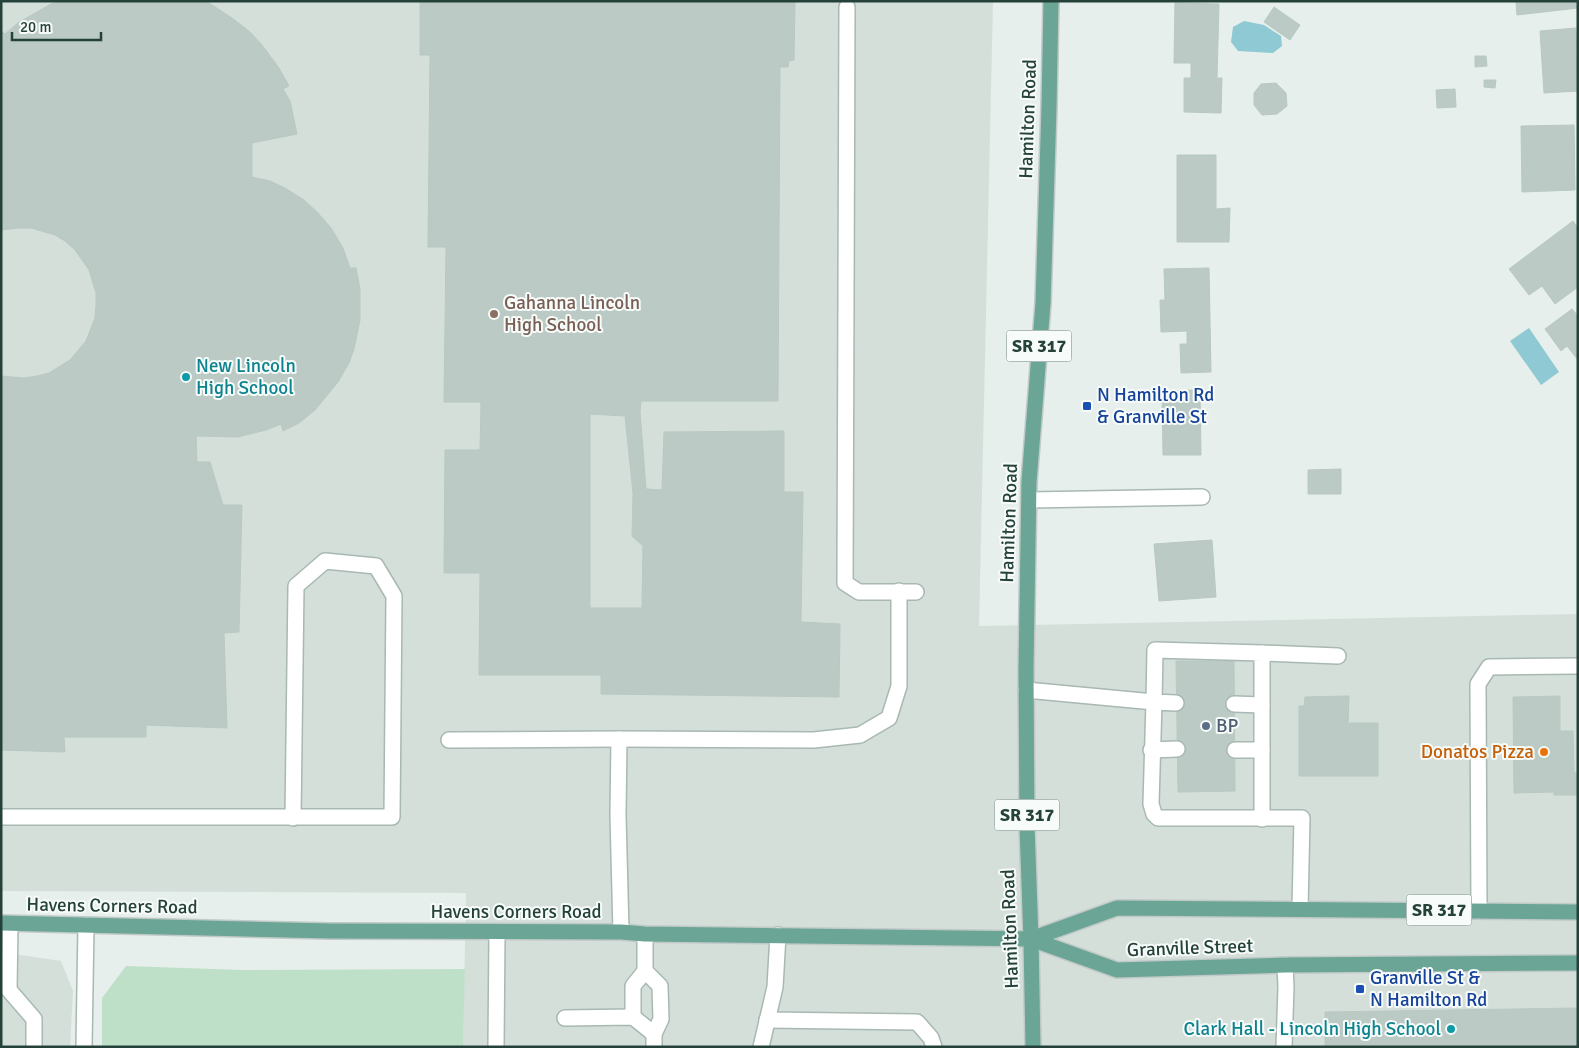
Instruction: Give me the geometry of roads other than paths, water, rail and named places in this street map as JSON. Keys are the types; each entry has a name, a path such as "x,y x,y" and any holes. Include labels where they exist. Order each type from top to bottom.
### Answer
{"main road":[{"name":"Hamilton Road","path":"1033,1047 1027,826 1026,690 1029,500 1043,303 1051,1"},
{"name":"Granville Street","path":"1031,939 1117,908 1300,908 1578,912"},
{"name":"Havens Corners Road","path":"5,923 330,931 621,932 645,934 1031,939"},
{"name":"Granville Street","path":"1031,939 1117,970 1578,963"}],"street":[{"path":"847,6 845,583 860,592 916,592"},
{"path":"1029,500 1202,497"},
{"path":"1,817 293,818 392,817 394,596 376,566 325,560 296,586 293,818"},
{"path":"450,740 618,738 814,740 860,735 889,718 899,686 899,592"},
{"path":"1300,908 1302,818 1158,818 1154,814 1151,804 1151,750 1155,650 1338,656"},
{"path":"1262,653 1262,819"},
{"path":"1479,911 1478,684 1489,667 1578,666"},
{"path":"1026,690 1176,703"},
{"path":"1234,704 1262,705"},
{"path":"618,738 621,932"},
{"path":"1151,750 1177,749"},
{"path":"1235,750 1262,750"},
{"path":"5,923 5,995 34,1019 34,1047"},
{"path":"84,1047 86,925"},
{"path":"496,1047 497,932"},
{"path":"645,934 645,971 633,986 633,1017 654,1040"},
{"path":"761,1047 775,987 778,935"},
{"path":"1284,1047 1285,966"},
{"path":"645,971 660,986 660,1019 654,1040"},
{"path":"565,1018 633,1017"},
{"path":"767,1020 917,1022 931,1038 934,1047"}],"water":[{"path":"1244,21 1264,25 1281,36 1282,46 1273,53 1238,51 1231,42 1233,27"},
{"path":"1529,328 1559,372 1541,385 1510,341"}],"place":[{"name":"Gahanna Lincoln High School","path":"494,314"},
{"name":"New Lincoln High School","path":"186,377"},
{"name":"N Hamilton Rd & Granville St","path":"1087,406"},
{"name":"BP","path":"1206,726"},
{"name":"Donatos Pizza","path":"1544,752"},
{"name":"Granville St & N Hamilton Rd","path":"1360,989"},
{"name":"Clark Hall - Lincoln High School","path":"1451,1029"}]}
